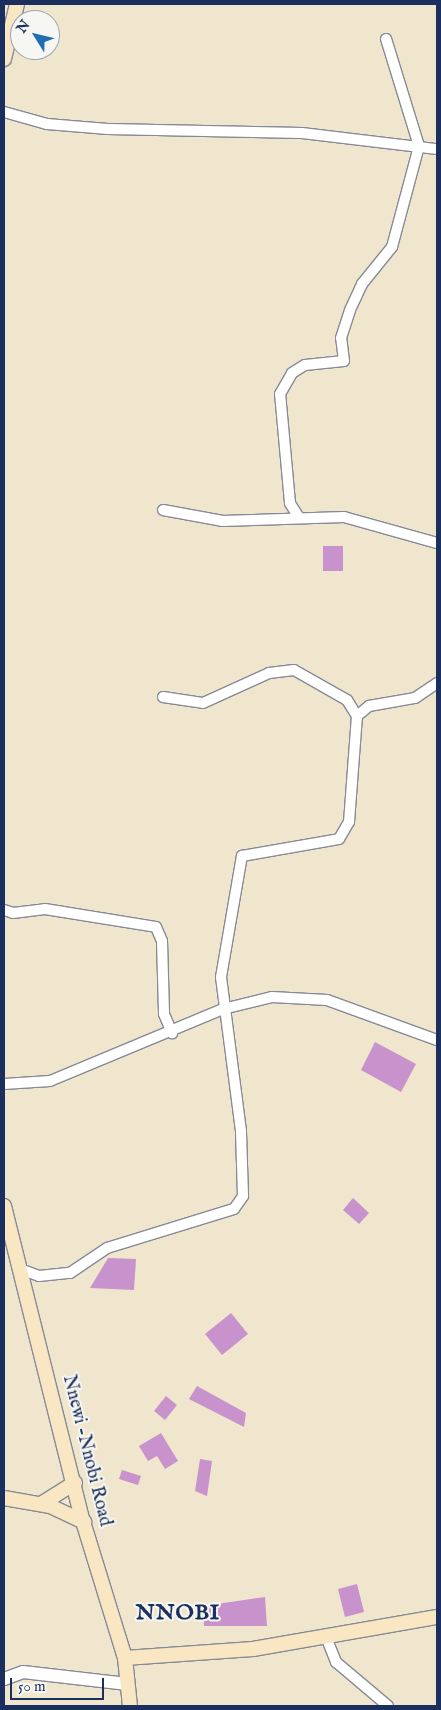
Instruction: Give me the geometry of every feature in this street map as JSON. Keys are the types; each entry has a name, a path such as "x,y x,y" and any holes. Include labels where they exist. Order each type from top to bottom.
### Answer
{"main road":[{"path":"4,59 17,4"},
{"name":"Nnewi -Nnobi Road","path":"4,1206 84,1522 125,1658 130,1706"},
{"path":"41,1504 75,1483"},
{"path":"4,1498 41,1504 84,1522"},
{"path":"125,1658 253,1649 437,1617"}],"street":[{"path":"298,516 290,503 280,394 292,373 305,365 344,361 341,338 350,310 362,284 392,247 419,146 386,38"},
{"path":"4,112 47,124 108,129 302,133 437,148"},
{"path":"163,510 223,521 298,516 344,517 437,543"},
{"path":"20,1269 39,1276 70,1273 107,1248 234,1209 243,1196 241,1131 223,1009 221,977 242,856 329,843 346,832 356,716 347,700 294,670 269,673 203,703 163,697"},
{"path":"356,716 369,706 415,698 437,683"},
{"path":"4,910 13,914 44,909 156,927 162,941 164,1014 172,1032"},
{"path":"4,1084 50,1081 172,1032 223,1009 272,997 327,1000 437,1040"},
{"path":"326,1637 336,1662 388,1706"},
{"path":"4,1679 23,1672 128,1684"}],"building":[{"path":"323,546 343,546 343,571 323,571"},
{"path":"375,1042 416,1064 401,1092 361,1070"},
{"path":"353,1198 369,1213 359,1224 343,1210"},
{"path":"108,1258 136,1259 134,1290 90,1288"},
{"path":"231,1313 248,1334 222,1355 205,1334"},
{"path":"197,1386 246,1413 244,1427 189,1399"},
{"path":"166,1396 177,1405 165,1420 154,1411"},
{"path":"161,1433 178,1461 165,1469 157,1456 148,1461 139,1446"},
{"path":"200,1459 212,1461 207,1496 195,1491"},
{"path":"122,1470 141,1476 138,1485 119,1479"},
{"path":"357,1584 364,1612 345,1617 338,1589"},
{"path":"265,1597 267,1626 204,1626 203,1606"}],"district":[{"name":"NNOBI","path":"178,1614"}]}
